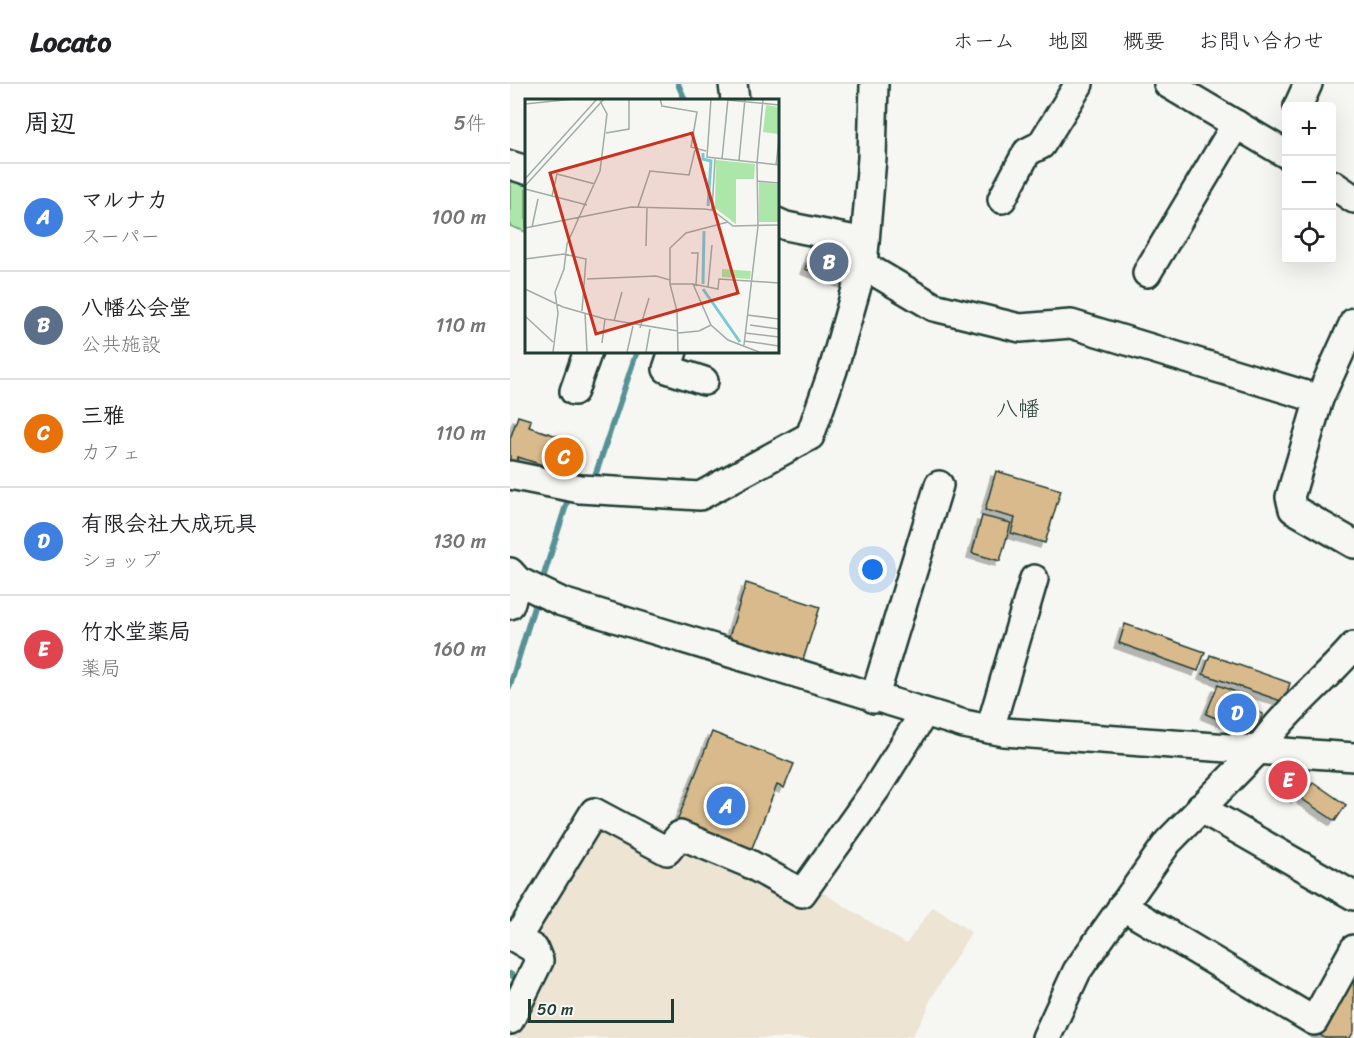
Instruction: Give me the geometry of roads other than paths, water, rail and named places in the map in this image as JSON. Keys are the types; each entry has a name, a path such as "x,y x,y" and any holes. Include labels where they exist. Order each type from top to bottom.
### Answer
{"street":[{"path":"733,84 735,99"},
{"path":"510,475 580,489 700,496 810,436 832,370 864,254 872,158 874,84"},
{"path":"1002,199 1027,152 1041,146 1079,84"},
{"path":"1168,84 1236,124 1282,144"},
{"path":"1300,102 1308,84"},
{"path":"1147,273 1236,124"},
{"path":"510,165 525,170"},
{"path":"1336,187 1354,199"},
{"path":"778,222 864,254 934,307 1020,328 1071,324 1319,399"},
{"path":"1354,322 1319,399 1290,497 1293,509 1354,544"},
{"path":"574,391 588,352"},
{"path":"673,352 667,369 704,381"},
{"path":"874,699 939,485"},
{"path":"990,729 1034,579"},
{"path":"513,586 874,699 964,724 990,729 1354,757"},
{"path":"1046,1038 1077,971 1167,842 1336,667 1354,645"},
{"path":"510,1020 539,961 534,949 513,937 594,812 667,851 680,835 748,863 802,893 876,789 924,713"},
{"path":"1200,808 1354,896"},
{"path":"1122,906 1314,1021 1354,949"}],"waterway":[{"path":"678,84 685,99"},
{"path":"595,476 637,352"},
{"path":"543,578 569,496"},
{"path":"510,686 534,607"},
{"path":"510,974 517,979 516,983"}],"place":[{"name":"八幡公会堂","path":"829,262"},
{"name":"三雅","path":"564,457"},
{"name":"有限会社大成玩具","path":"1237,713"},
{"name":"竹水堂薬局","path":"1288,780"},
{"name":"マルナカ","path":"726,806"}],"district":[{"name":"八幡","path":"1018,408"}]}
